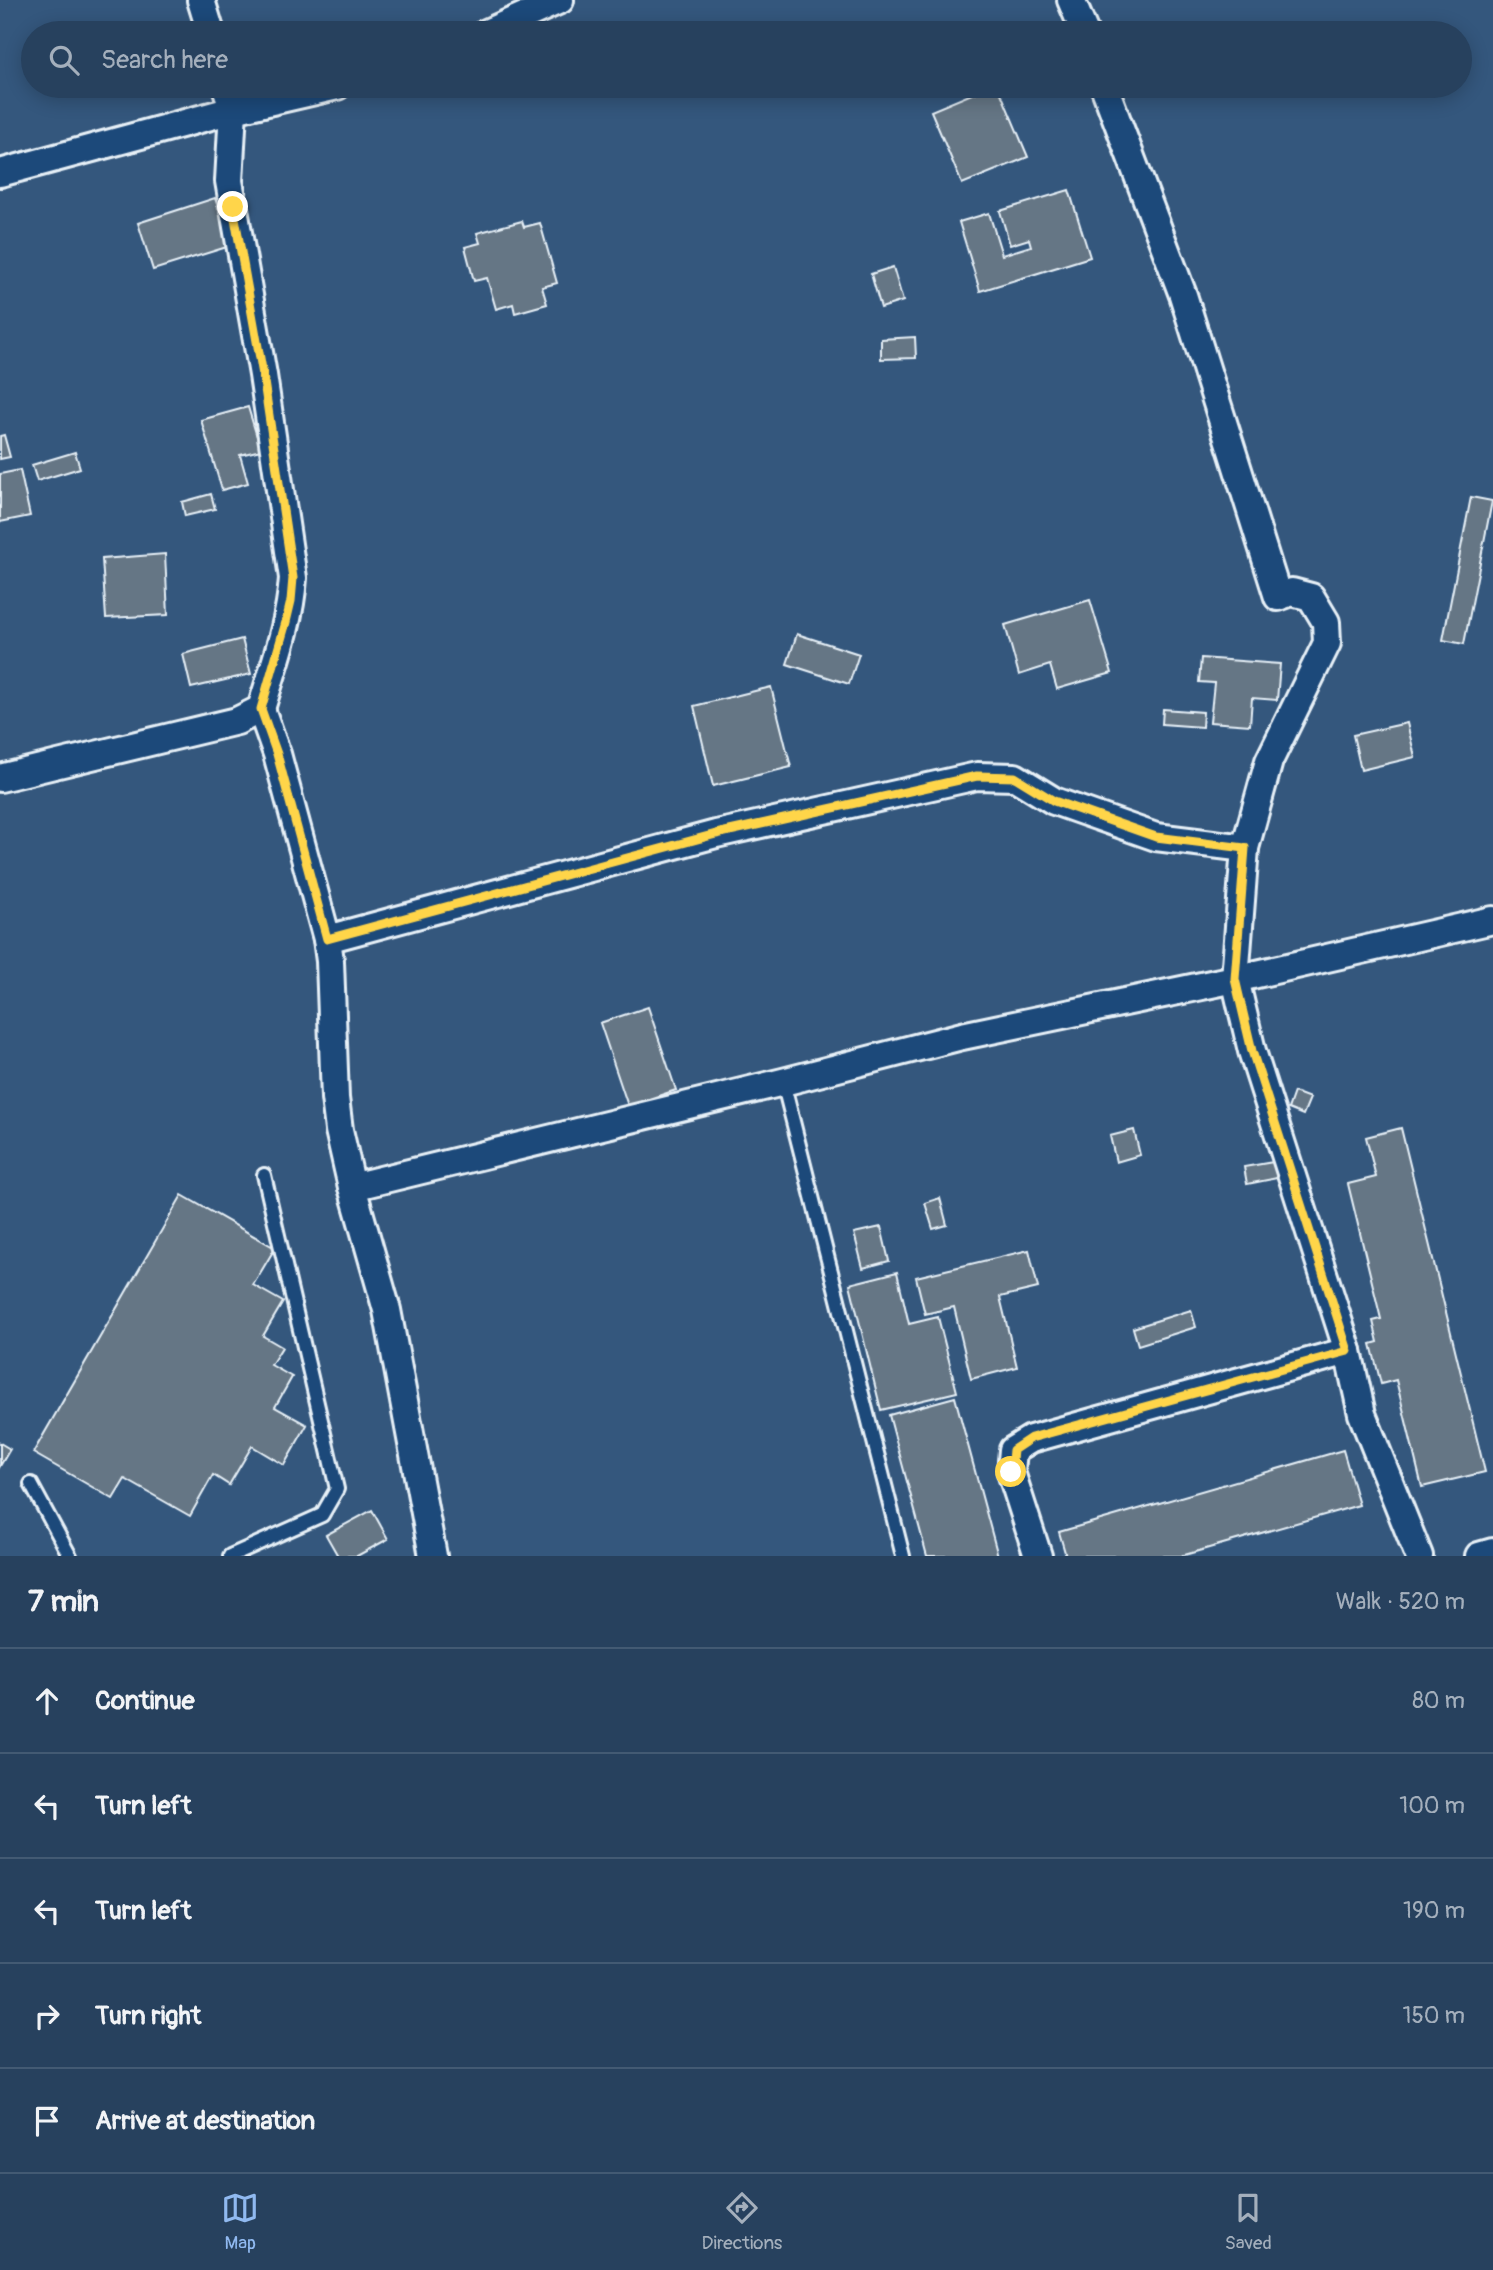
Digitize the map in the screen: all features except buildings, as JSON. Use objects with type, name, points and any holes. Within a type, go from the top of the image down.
[{"type":"street","points":[[201,0],[207,21]]},
{"type":"street","points":[[513,21],[559,0]]},
{"type":"street","points":[[1081,2],[1083,21]]},
{"type":"street","points":[[0,173],[229,98],[229,181],[263,375],[293,578],[289,612],[261,709],[277,754],[327,939],[339,1130],[352,1187],[387,1310],[433,1556]]},
{"type":"street","points":[[1109,98],[1183,295],[1278,597],[1292,592],[1311,597],[1326,622],[1328,643],[1269,761],[1245,848],[1235,979],[1252,1051],[1348,1351],[1362,1414],[1419,1556]]},
{"type":"street","points":[[0,778],[237,721],[261,709]]},
{"type":"street","points":[[327,939],[716,834],[977,776],[1015,777],[1054,801],[1156,837],[1245,848]]},
{"type":"street","points":[[352,1187],[962,1036],[1235,979],[1493,920]]},
{"type":"street","points":[[1038,1556],[1011,1472],[1013,1450],[1031,1438],[1348,1351]]},
{"type":"street","points":[[1479,1556],[1493,1552]]},
{"type":"lane","points":[[783,1082],[903,1556]]},
{"type":"lane","points":[[230,1556],[322,1515],[337,1489],[264,1175]]},
{"type":"lane","points":[[31,1484],[70,1556]]},
{"type":"route","points":[[233,207],[263,375],[293,578],[286,622],[261,709],[277,754],[327,939],[716,834],[977,776],[1015,777],[1054,801],[1156,837],[1245,848],[1235,979],[1252,1051],[1348,1351],[1031,1438],[1013,1450],[1011,1472]]}]
